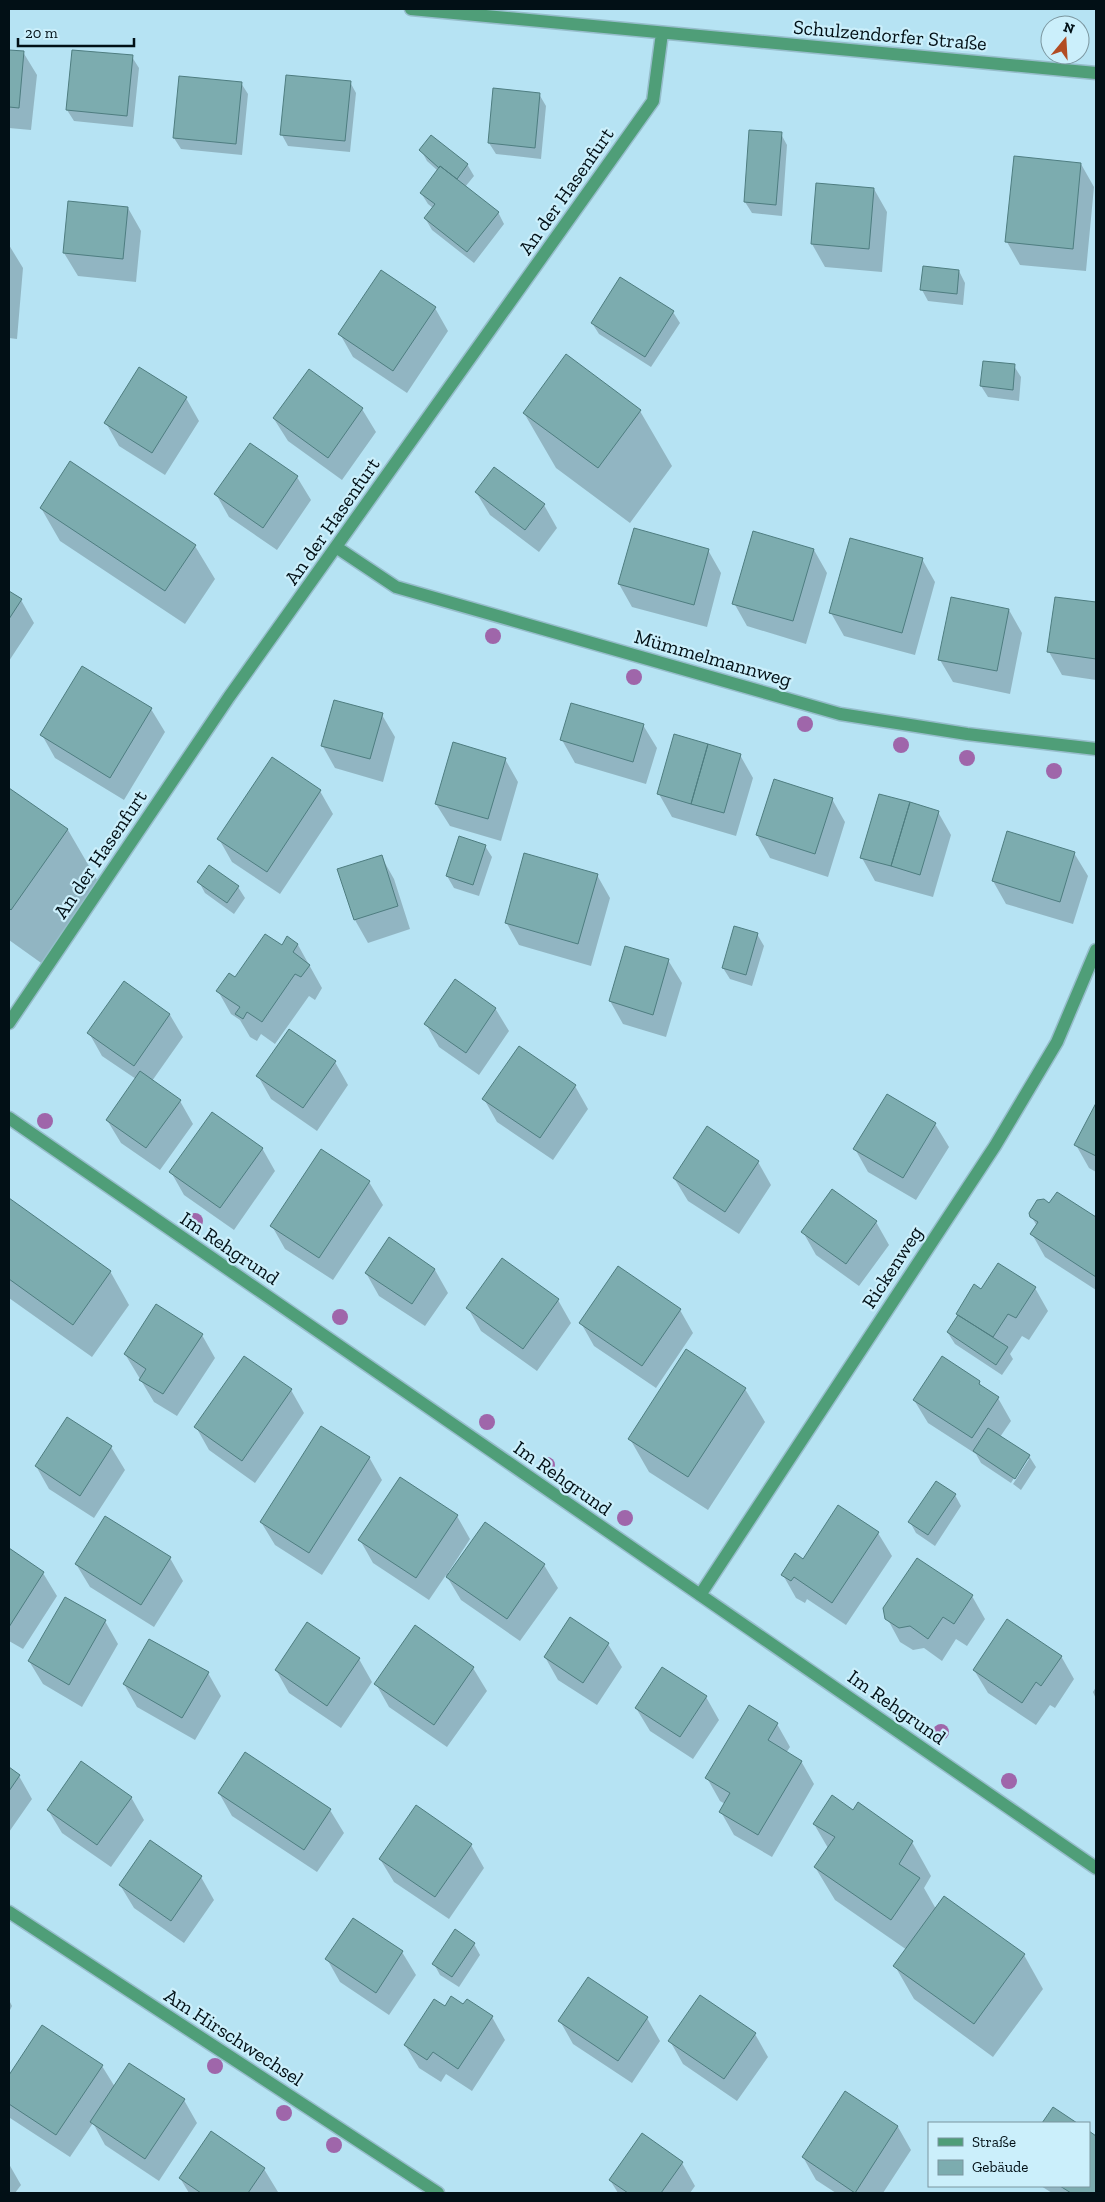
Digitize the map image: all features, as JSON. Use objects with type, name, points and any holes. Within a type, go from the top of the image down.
[{"type":"street","name":"Schulzendorfer Straße","points":[[411,9],[1096,73]]},
{"type":"street","name":"An der Hasenfurt","points":[[9,1023],[229,697],[653,101],[662,33]]},
{"type":"street","name":"Mümmelmannweg","points":[[336,547],[396,587],[840,714],[967,734],[1096,749]]},
{"type":"street","name":"Rickenweg","points":[[700,1595],[995,1146],[1057,1042],[1096,950]]},
{"type":"street","name":"Im Rehgrund","points":[[9,1118],[1096,1868]]},
{"type":"street","name":"Am Hirschwechsel","points":[[9,1912],[438,2193]]},
{"type":"building","points":[[9,50],[24,51],[19,108],[9,107]]},
{"type":"building","points":[[72,50],[133,55],[127,116],[66,110]]},
{"type":"building","points":[[286,75],[351,81],[345,141],[280,135]]},
{"type":"building","points":[[179,76],[242,82],[236,144],[173,138]]},
{"type":"building","points":[[493,88],[540,93],[535,148],[488,143]]},
{"type":"building","points":[[749,130],[782,132],[776,205],[744,202]]},
{"type":"building","points":[[431,135],[468,164],[457,179],[440,166],[439,168],[419,150]]},
{"type":"building","points":[[1014,156],[1081,163],[1073,249],[1005,242]]},
{"type":"building","points":[[440,166],[499,212],[467,252],[424,218],[435,204],[420,193]]},
{"type":"building","points":[[816,183],[874,188],[869,249],[811,244]]},
{"type":"building","points":[[68,201],[128,207],[123,259],[63,253]]},
{"type":"building","points":[[923,266],[959,270],[957,294],[920,290]]},
{"type":"building","points":[[381,270],[436,307],[393,371],[338,334]]},
{"type":"building","points":[[620,277],[674,311],[645,357],[591,323]]},
{"type":"building","points":[[566,354],[641,410],[598,468],[523,413]]},
{"type":"building","points":[[983,361],[1015,364],[1013,390],[980,386]]},
{"type":"building","points":[[139,367],[187,397],[152,453],[104,423]]},
{"type":"building","points":[[309,369],[363,408],[328,458],[273,418]]},
{"type":"building","points":[[250,443],[298,476],[263,528],[214,494]]},
{"type":"building","points":[[70,461],[196,545],[165,591],[40,508]]},
{"type":"building","points":[[494,467],[545,504],[525,530],[475,492]]},
{"type":"building","points":[[634,528],[709,549],[694,605],[618,584]]},
{"type":"building","points":[[753,531],[814,549],[793,621],[732,604]]},
{"type":"building","points":[[850,538],[923,558],[902,633],[829,613]]},
{"type":"building","points":[[9,591],[22,599],[9,619]]},
{"type":"building","points":[[951,597],[1009,609],[997,671],[938,660]]},
{"type":"building","points":[[1055,597],[1096,602],[1096,659],[1047,652]]},
{"type":"building","points":[[82,666],[152,708],[110,778],[40,735]]},
{"type":"building","points":[[334,700],[383,713],[370,759],[321,746]]},
{"type":"building","points":[[571,703],[644,724],[633,762],[560,740]]},
{"type":"building","points":[[674,734],[708,744],[691,804],[657,794]]},
{"type":"building","points":[[453,742],[506,758],[488,819],[435,804]]},
{"type":"building","points":[[708,744],[741,754],[724,813],[691,804]]},
{"type":"building","points":[[272,757],[321,790],[267,872],[217,839]]},
{"type":"building","points":[[774,779],[833,798],[815,854],[756,835]]},
{"type":"building","points":[[9,788],[68,829],[11,910],[9,908]]},
{"type":"building","points":[[879,794],[910,802],[891,866],[860,858]]},
{"type":"building","points":[[910,802],[939,811],[920,875],[891,866]]},
{"type":"building","points":[[1007,831],[1075,852],[1060,902],[992,881]]},
{"type":"building","points":[[459,836],[486,845],[473,885],[446,876]]},
{"type":"building","points":[[524,853],[598,874],[578,944],[505,923]]},
{"type":"building","points":[[382,855],[398,906],[354,920],[337,869]]},
{"type":"building","points":[[209,865],[239,886],[227,903],[197,882]]},
{"type":"building","points":[[734,926],[758,933],[746,975],[722,968]]},
{"type":"building","points":[[265,934],[282,945],[287,936],[298,944],[293,952],[310,965],[301,977],[295,974],[262,1022],[247,1012],[243,1019],[235,1014],[240,1007],[216,991],[229,973],[235,977]]},
{"type":"building","points":[[625,946],[669,959],[653,1015],[609,1001]]},
{"type":"building","points":[[455,979],[496,1008],[466,1053],[424,1024]]},
{"type":"building","points":[[124,981],[170,1014],[134,1066],[87,1033]]},
{"type":"building","points":[[289,1029],[336,1061],[303,1108],[256,1076]]},
{"type":"building","points":[[519,1046],[576,1085],[540,1138],[482,1099]]},
{"type":"building","points":[[140,1071],[181,1100],[146,1148],[106,1120]]},
{"type":"building","points":[[887,1094],[936,1123],[903,1178],[853,1149]]},
{"type":"building","points":[[1096,1103],[1096,1156],[1074,1145]]},
{"type":"building","points":[[212,1112],[263,1148],[220,1208],[169,1172]]},
{"type":"building","points":[[707,1126],[759,1161],[725,1212],[673,1178]]},
{"type":"building","points":[[321,1149],[370,1181],[319,1258],[270,1226]]},
{"type":"building","points":[[832,1189],[877,1221],[846,1264],[801,1232]]},
{"type":"building","points":[[1057,1192],[1096,1217],[1096,1277],[1030,1234],[1038,1222],[1030,1217],[1029,1213],[1037,1200],[1044,1199],[1049,1203]]},
{"type":"building","points":[[9,1198],[111,1271],[73,1325],[9,1279]]},
{"type":"building","points":[[389,1237],[435,1269],[412,1304],[365,1273]]},
{"type":"building","points":[[502,1258],[559,1299],[523,1349],[466,1308]]},
{"type":"building","points":[[998,1263],[1036,1287],[1016,1318],[1008,1314],[993,1337],[956,1314],[974,1284],[981,1289]]},
{"type":"building","points":[[618,1266],[681,1309],[642,1366],[579,1323]]},
{"type":"building","points":[[156,1304],[203,1334],[163,1394],[139,1380],[146,1369],[124,1354]]},
{"type":"building","points":[[958,1315],[1008,1347],[996,1365],[947,1332]]},
{"type":"building","points":[[686,1349],[746,1388],[688,1477],[628,1439]]},
{"type":"building","points":[[244,1356],[292,1389],[242,1461],[194,1427]]},
{"type":"building","points":[[942,1356],[980,1381],[979,1384],[999,1397],[972,1438],[913,1400]]},
{"type":"building","points":[[67,1417],[112,1446],[80,1496],[35,1466]]},
{"type":"building","points":[[321,1426],[370,1457],[309,1553],[260,1522]]},
{"type":"building","points":[[988,1428],[1030,1455],[1015,1479],[973,1451]]},
{"type":"building","points":[[400,1477],[458,1515],[416,1578],[358,1540]]},
{"type":"building","points":[[936,1481],[956,1494],[928,1535],[908,1522]]},
{"type":"building","points":[[838,1505],[879,1532],[832,1603],[794,1577],[791,1581],[781,1575],[795,1553],[803,1559]]},
{"type":"building","points":[[105,1516],[171,1557],[141,1605],[75,1564]]},
{"type":"building","points":[[485,1522],[545,1564],[507,1619],[446,1577]]},
{"type":"building","points":[[9,1548],[44,1572],[9,1627]]},
{"type":"building","points":[[917,1558],[973,1595],[954,1624],[943,1617],[928,1639],[910,1626],[899,1628],[885,1619],[883,1608]]},
{"type":"building","points":[[65,1597],[106,1620],[69,1685],[28,1661]]},
{"type":"building","points":[[570,1617],[609,1643],[583,1683],[544,1657]]},
{"type":"building","points":[[1007,1619],[1062,1656],[1041,1686],[1036,1682],[1022,1703],[973,1670]]},
{"type":"building","points":[[307,1622],[360,1658],[327,1706],[275,1670]]},
{"type":"building","points":[[415,1625],[474,1667],[434,1725],[374,1684]]},
{"type":"building","points":[[149,1639],[209,1672],[182,1718],[123,1684]]},
{"type":"building","points":[[662,1667],[707,1696],[680,1737],[635,1708]]},
{"type":"building","points":[[749,1705],[778,1723],[768,1740],[802,1761],[758,1835],[719,1812],[730,1793],[705,1778]]},
{"type":"building","points":[[245,1752],[331,1809],[304,1850],[218,1793]]},
{"type":"building","points":[[81,1761],[132,1797],[97,1845],[47,1810]]},
{"type":"building","points":[[9,1767],[20,1775],[9,1791]]},
{"type":"building","points":[[832,1795],[853,1810],[858,1802],[913,1841],[899,1864],[920,1878],[891,1920],[814,1867],[835,1837],[813,1824]]},
{"type":"building","points":[[416,1805],[472,1844],[435,1897],[379,1859]]},
{"type":"building","points":[[150,1840],[202,1876],[171,1921],[119,1885]]},
{"type":"building","points":[[944,1896],[1025,1954],[974,2024],[893,1966]]},
{"type":"building","points":[[353,1918],[403,1951],[376,1993],[325,1959]]},
{"type":"building","points":[[455,1929],[475,1943],[452,1977],[432,1964]]},
{"type":"building","points":[[588,1977],[648,2017],[618,2061],[558,2021]]},
{"type":"building","points":[[700,1995],[756,2033],[724,2079],[668,2041]]},
{"type":"building","points":[[451,1996],[463,2004],[467,1999],[493,2016],[458,2069],[433,2052],[427,2060],[404,2045],[434,1999],[445,2006]]},
{"type":"building","points":[[42,2025],[103,2065],[56,2135],[9,2104],[9,2075]]},
{"type":"building","points":[[129,2063],[185,2099],[145,2159],[90,2122]]},
{"type":"building","points":[[845,2091],[898,2126],[855,2193],[802,2157]]},
{"type":"building","points":[[1053,2107],[1076,2122],[1043,2122]]},
{"type":"building","points":[[211,2131],[265,2168],[248,2193],[201,2193],[179,2178]]},
{"type":"building","points":[[1090,2132],[1096,2136],[1096,2193],[1071,2193],[1062,2187],[1090,2187]]},
{"type":"building","points":[[642,2133],[683,2162],[661,2193],[628,2193],[609,2180]]}]
